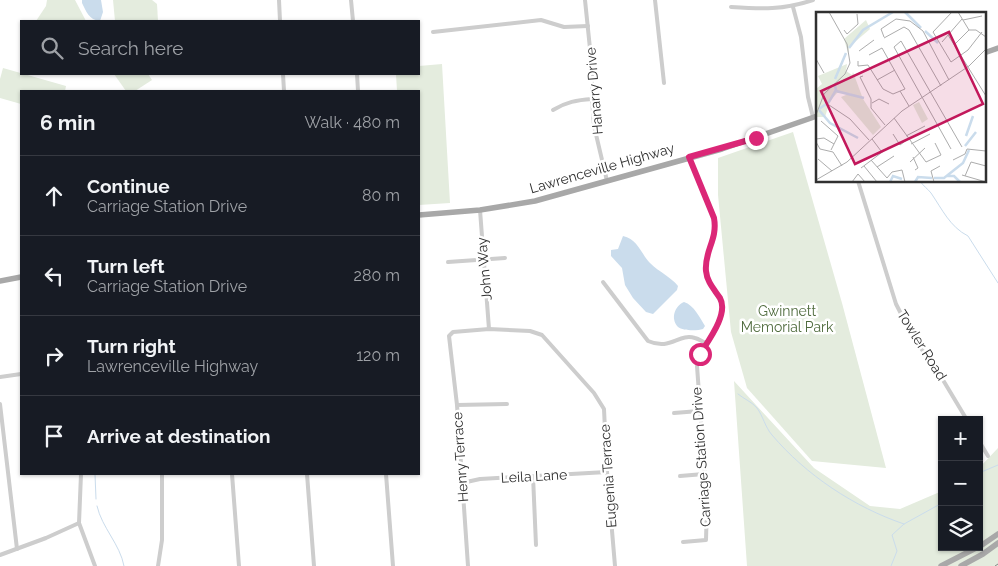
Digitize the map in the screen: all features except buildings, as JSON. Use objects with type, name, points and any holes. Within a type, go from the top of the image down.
[{"type":"main road","points":[[986,52],[998,48]]},
{"type":"main road","name":"Lawrenceville Highway","points":[[420,215],[480,210],[535,201],[744,142],[815,117]]},
{"type":"main road","points":[[0,281],[20,278]]},
{"type":"main road","points":[[983,544],[998,534]]},
{"type":"main road","points":[[960,566],[983,554],[998,543]]},
{"type":"main road","points":[[941,566],[971,551]]},
{"type":"street","points":[[279,0],[280,20]]},
{"type":"street","points":[[351,0],[353,20]]},
{"type":"street","name":"Hanarry Drive","points":[[585,0],[592,68],[594,126],[607,180]]},
{"type":"street","points":[[655,0],[664,83]]},
{"type":"street","points":[[731,7],[766,9],[793,7],[813,0]]},
{"type":"street","points":[[793,7],[800,37],[808,97],[815,117]]},
{"type":"street","points":[[433,32],[541,20],[564,27],[588,26]]},
{"type":"street","points":[[283,75],[284,90]]},
{"type":"street","points":[[357,75],[358,90]]},
{"type":"street","points":[[552,110],[573,101],[592,99]]},
{"type":"street","name":"Carriage Station Drive","points":[[683,542],[706,540],[707,504],[697,366],[700,354],[721,318],[722,311],[721,301],[710,284],[706,272],[707,256],[716,229],[714,218],[689,157]]},
{"type":"street","name":"Towler Road","points":[[858,182],[896,304],[912,335],[965,416]]},
{"type":"street","name":"John Way","points":[[480,210],[489,329]]},
{"type":"street","points":[[448,262],[505,258]]},
{"type":"street","points":[[602,282],[648,341],[664,345],[685,337],[694,337],[706,344]]},
{"type":"street","name":"Eugenia Terrace","points":[[451,347],[449,336],[453,332],[489,329],[530,331],[542,335],[594,393],[604,409],[615,566]]},
{"type":"street","name":"Henry Terrace","points":[[451,347],[468,566]]},
{"type":"street","points":[[0,377],[20,374]]},
{"type":"street","points":[[0,404],[17,549]]},
{"type":"street","points":[[457,405],[507,404]]},
{"type":"street","points":[[674,413],[699,411]]},
{"type":"street","points":[[983,448],[988,456]]},
{"type":"street","points":[[0,464],[6,462]]},
{"type":"street","name":"Leila Lane","points":[[462,483],[480,479],[607,472]]},
{"type":"street","points":[[680,476],[704,474]]},
{"type":"street","points":[[81,475],[79,523],[95,566]]},
{"type":"street","points":[[158,566],[162,540],[162,475]]},
{"type":"street","points":[[232,475],[239,566]]},
{"type":"street","points":[[307,475],[314,566]]},
{"type":"street","points":[[386,475],[393,566]]},
{"type":"street","points":[[533,476],[536,545]]},
{"type":"street","points":[[0,555],[79,523]]},
{"type":"green space","points":[[47,0],[75,0],[85,20],[37,20],[46,6]]},
{"type":"green space","points":[[113,0],[152,0],[157,4],[158,20],[115,20]]},
{"type":"green space","points":[[442,64],[450,203],[420,205],[420,90],[397,90],[396,75],[420,75],[420,66]]},
{"type":"green space","points":[[3,68],[20,73],[20,75],[28,75],[66,86],[65,90],[20,90],[20,104],[0,98],[0,79]]},
{"type":"green space","points":[[115,75],[149,75],[152,80],[137,90],[125,90]]},
{"type":"green space","name":"Gwinnett Memorial Park","points":[[793,132],[842,303],[886,468],[812,461],[747,388],[731,332],[718,195],[718,158]]},
{"type":"green space","points":[[734,381],[814,468],[870,506],[900,509],[938,493],[938,551],[983,551],[983,464],[998,448],[998,566],[747,566]]},
{"type":"water","points":[[82,0],[101,0],[103,12],[100,20],[93,19],[88,15]]},
{"type":"water","points":[[623,236],[632,240],[650,263],[678,286],[677,290],[653,314],[646,312],[633,298],[625,285],[622,268],[611,256],[611,250],[618,249]]},
{"type":"water","points":[[684,302],[696,312],[705,326],[703,329],[690,330],[678,327],[674,316],[678,306]]},
{"type":"waterway","points":[[921,182],[931,193],[951,223],[968,236],[998,283]]},
{"type":"waterway","points":[[738,394],[757,408],[768,429],[785,450],[816,476],[867,509],[904,524]]},
{"type":"waterway","points":[[983,471],[998,465]]},
{"type":"waterway","points":[[95,475],[96,499]]},
{"type":"waterway","points":[[891,566],[897,551],[892,535],[904,524],[938,505]]},
{"type":"waterway","points":[[97,506],[99,514],[119,550],[124,566]]},
{"type":"route","points":[[700,354],[721,318],[722,311],[721,301],[710,284],[706,272],[707,256],[716,229],[714,218],[689,157],[756,138]]}]
